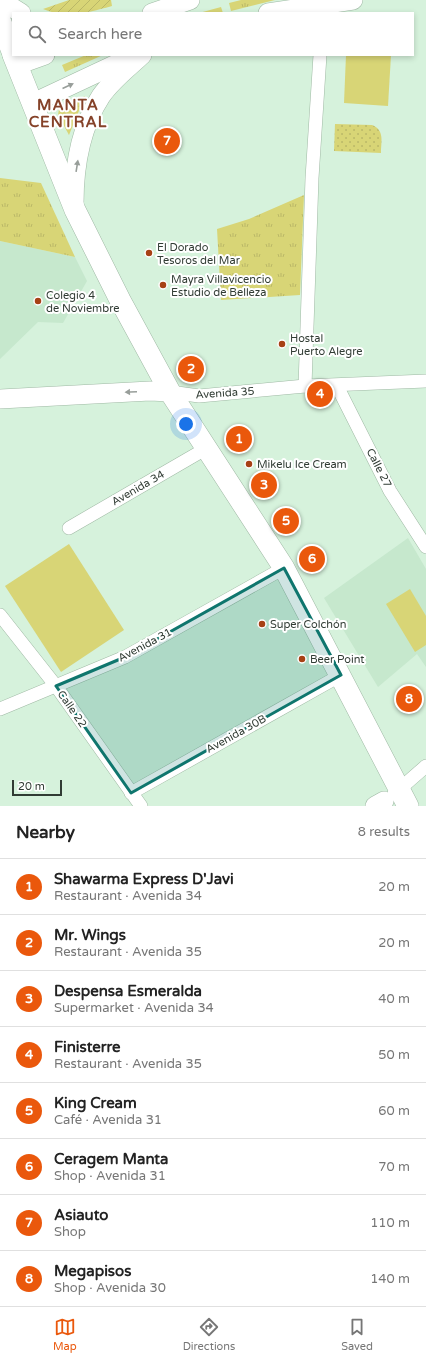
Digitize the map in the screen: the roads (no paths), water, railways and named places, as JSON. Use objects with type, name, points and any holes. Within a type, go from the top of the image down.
[{"type":"main road","points":[[0,0],[19,12]]},
{"type":"main road","points":[[155,12],[190,0]]},
{"type":"main road","points":[[279,12],[322,8],[353,0]]},
{"type":"main road","points":[[0,20],[12,50]]},
{"type":"main road","points":[[35,56],[15,58],[74,204]]},
{"type":"main road","points":[[33,103],[135,56]]},
{"type":"main road","points":[[141,56],[117,78],[102,96],[90,117],[82,137],[74,181],[75,210],[120,300],[170,392],[284,568],[341,675],[392,801]]},
{"type":"main road","name":"Avenida 35","points":[[0,399],[150,391],[170,392]]},
{"type":"street","points":[[305,386],[312,178],[320,56]]},
{"type":"street","name":"Avenida 35","points":[[170,392],[199,396],[305,386],[337,386],[426,381]]},
{"type":"street","name":"Calle 27","points":[[337,386],[390,491],[426,547]]},
{"type":"street","name":"Avenida 34","points":[[69,528],[207,448]]},
{"type":"street","name":"Avenida 31","points":[[0,709],[125,657],[284,568]]},
{"type":"street","name":"Calle 22","points":[[0,615],[56,686],[141,806]]},
{"type":"street","name":"Avenida 30B","points":[[131,793],[341,675]]},
{"type":"street","points":[[392,801],[426,767]]},
{"type":"place","name":"Asiauto","points":[[167,141]]},
{"type":"place","name":"El Dorado Tesoros del Mar","points":[[149,253]]},
{"type":"place","name":"Mayra Villavicencio Estudio de Belleza","points":[[163,285]]},
{"type":"place","name":"Colegio 4 de Noviembre","points":[[38,301]]},
{"type":"place","name":"Hostal Puerto Alegre","points":[[282,344]]},
{"type":"place","name":"Mr. Wings","points":[[191,369]]},
{"type":"place","name":"Finisterre","points":[[320,394]]},
{"type":"place","name":"Shawarma Express D'Javi","points":[[239,439]]},
{"type":"place","name":"Mikelu Ice Cream","points":[[249,464]]},
{"type":"place","name":"Despensa Esmeralda","points":[[264,485]]},
{"type":"place","name":"King Cream","points":[[286,521]]},
{"type":"place","name":"Ceragem Manta","points":[[312,559]]},
{"type":"place","name":"Super Colchón","points":[[262,624]]},
{"type":"place","name":"Beer Point","points":[[302,659]]},
{"type":"place","name":"Megapisos","points":[[409,699]]},
{"type":"district","name":"MANTA CENTRAL","points":[[68,114]]}]
